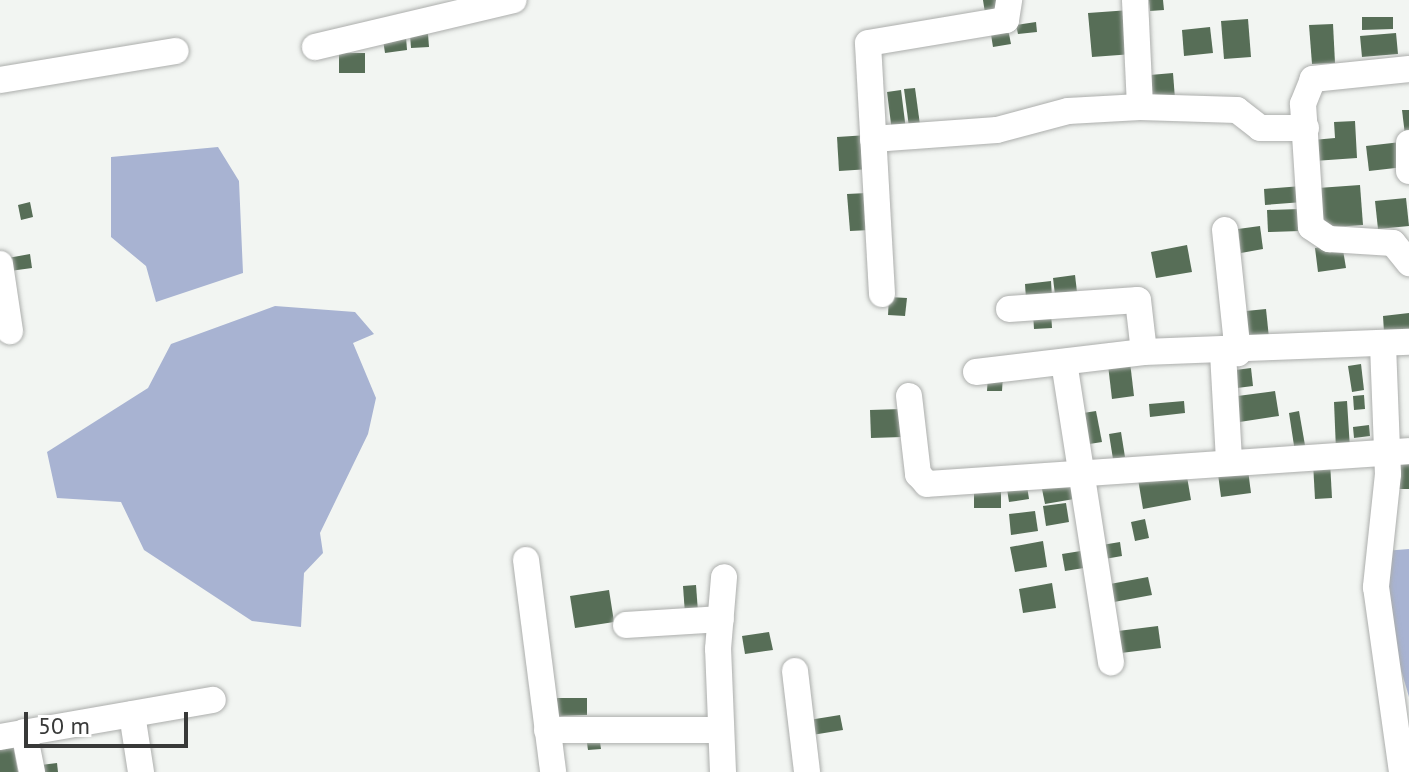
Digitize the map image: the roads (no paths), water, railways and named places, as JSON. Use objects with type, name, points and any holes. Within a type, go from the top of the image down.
[{"type":"street","points":[[315,47],[514,0]]},
{"type":"street","points":[[882,294],[866,51],[874,37],[1006,20],[1009,0]]},
{"type":"street","points":[[1135,0],[1140,107]]},
{"type":"street","points":[[0,80],[176,51]]},
{"type":"street","points":[[1404,247],[1329,239],[1311,227],[1305,90],[1313,79],[1409,69]]},
{"type":"street","points":[[873,139],[1140,107],[1237,110],[1260,128],[1306,128]]},
{"type":"street","points":[[1409,143],[1409,171]]},
{"type":"street","points":[[1225,230],[1231,353],[1229,460]]},
{"type":"street","points":[[0,264],[10,331]]},
{"type":"street","points":[[1009,309],[1138,300],[1144,352]]},
{"type":"street","points":[[976,372],[1144,352],[1231,353],[1396,343],[1399,453],[1377,610],[1405,759]]},
{"type":"street","points":[[1064,362],[1084,474],[1111,662]]},
{"type":"street","points":[[909,396],[921,482],[1084,474],[1229,460],[1399,453]]},
{"type":"street","points":[[526,560],[553,772]]},
{"type":"street","points":[[723,772],[721,619],[724,577]]},
{"type":"street","points":[[626,625],[721,619]]},
{"type":"street","points":[[795,671],[807,772]]},
{"type":"street","points":[[32,772],[12,735],[213,700]]},
{"type":"street","points":[[132,714],[141,772]]},
{"type":"street","points":[[547,730],[721,730]]},
{"type":"water","points":[[218,147],[239,181],[243,273],[156,302],[146,266],[111,237],[111,157]]},
{"type":"water","points":[[275,306],[355,312],[374,334],[353,343],[376,398],[368,434],[320,533],[323,553],[304,573],[301,627],[252,621],[144,550],[121,502],[57,498],[47,452],[148,388],[171,344]]},
{"type":"water","points":[[1409,549],[1409,697],[1391,636],[1384,551]]}]
